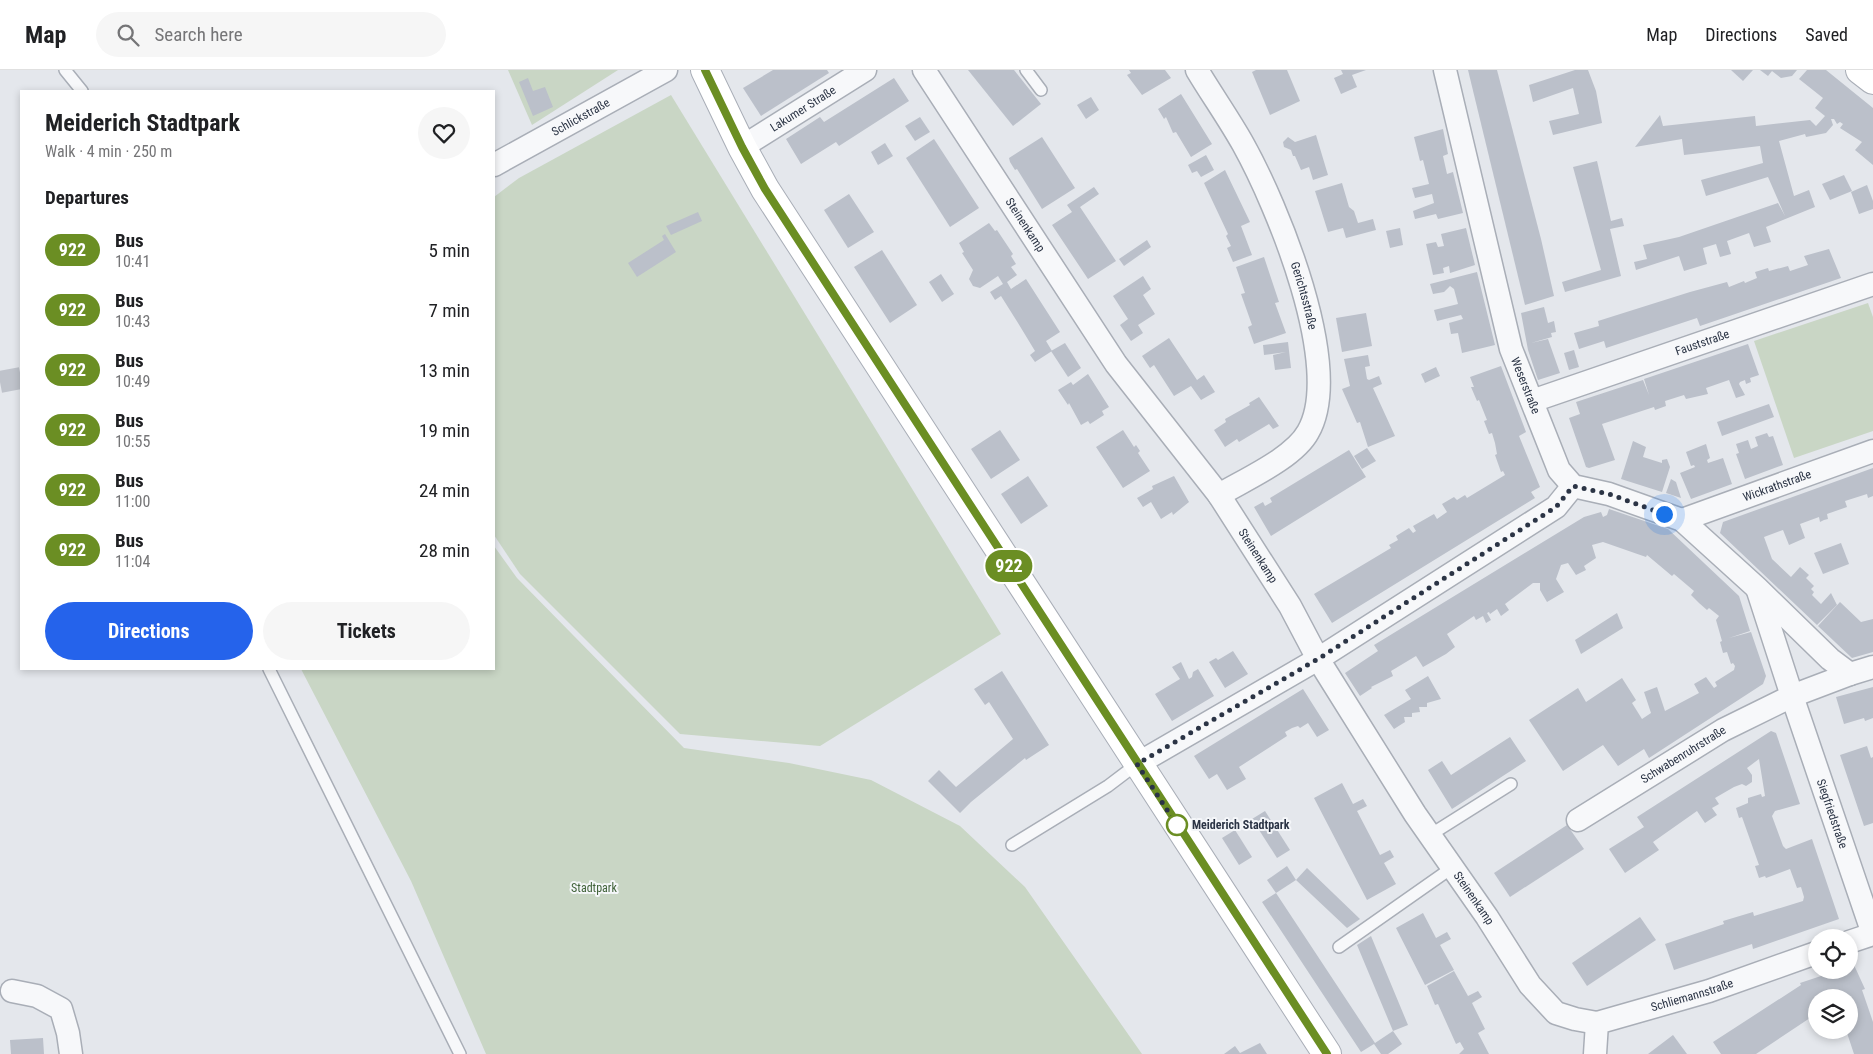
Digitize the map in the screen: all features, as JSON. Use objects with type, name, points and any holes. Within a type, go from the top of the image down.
[{"type":"main road","points":[[706,70],[742,147],[765,189],[1327,1054]]},
{"type":"main road","points":[[1860,70],[1873,80]]},
{"type":"street","name":"Schlickstraße","points":[[495,165],[666,70]]},
{"type":"street","name":"Lakumer Straße","points":[[742,147],[864,70]]},
{"type":"street","name":"Steinenkamp","points":[[924,70],[1116,364],[1219,495],[1290,606],[1318,659],[1430,835],[1530,985],[1556,1013],[1574,1019],[1597,1023]]},
{"type":"street","name":"Gerichtsstraße","points":[[1197,70],[1243,145],[1291,251],[1314,338],[1319,374],[1320,398],[1316,416],[1307,434],[1294,448],[1219,495]]},
{"type":"street","name":"Weserstraße","points":[[1445,70],[1511,350],[1559,470],[1573,486]]},
{"type":"street","name":"Fauststraße","points":[[1532,402],[1873,284]]},
{"type":"street","name":"Wickrathstraße","points":[[1682,520],[1873,451]]},
{"type":"street","points":[[1137,764],[1318,659],[1556,507],[1573,486],[1609,494],[1682,520],[1757,588],[1830,659],[1850,674]]},
{"type":"street","points":[[1757,588],[1792,696],[1850,674],[1873,668]]},
{"type":"street","name":"Schwabenruhrstraße","points":[[1578,820],[1722,730],[1792,696]]},
{"type":"street","name":"Siegfriedstraße","points":[[1792,696],[1873,934]]},
{"type":"street","points":[[1858,939],[1873,934]]},
{"type":"street","name":"Schliemannstraße","points":[[1597,1023],[1709,991],[1808,956]]},
{"type":"street","points":[[6,993],[37,996],[60,1010],[68,1033],[71,1054]]},
{"type":"street","points":[[1594,1054],[1597,1023]]},
{"type":"lane","points":[[65,70],[81,90]]},
{"type":"lane","points":[[1026,70],[1041,90]]},
{"type":"lane","points":[[269,670],[460,1054]]},
{"type":"lane","points":[[1012,844],[1108,786],[1137,764]]},
{"type":"lane","points":[[1430,835],[1511,784]]},
{"type":"lane","points":[[1339,947],[1453,868]]},
{"type":"green space","points":[[508,70],[618,70],[532,125]]},
{"type":"green space","points":[[671,95],[1001,634],[820,746],[680,734],[520,574],[495,536],[495,196],[519,178]]},
{"type":"green space","points":[[1868,303],[1873,317],[1873,431],[1794,458],[1754,341]]},
{"type":"green space","name":"Stadtpark","points":[[495,547],[517,578],[684,748],[789,763],[871,780],[960,826],[1025,887],[1142,1054],[486,1054],[411,881],[302,670],[495,670]]},
{"type":"building","points":[[773,70],[827,70],[829,73],[761,116],[743,88]]},
{"type":"building","points":[[968,70],[1014,70],[1041,104],[1013,126]]},
{"type":"building","points":[[1129,70],[1165,70],[1171,78],[1142,95],[1127,75],[1131,73]]},
{"type":"building","points":[[1256,70],[1287,70],[1300,101],[1270,115],[1252,72]]},
{"type":"building","points":[[1341,70],[1366,70],[1352,75],[1357,87],[1341,94],[1334,78],[1343,74]]},
{"type":"building","points":[[1468,70],[1497,70],[1541,239],[1554,296],[1525,305]]},
{"type":"building","points":[[1575,70],[1588,70],[1596,91],[1602,123],[1553,135],[1549,121],[1579,114],[1573,88],[1533,102],[1529,85]]},
{"type":"building","points":[[1731,70],[1753,70],[1743,81]]},
{"type":"building","points":[[1760,70],[1797,70],[1792,76],[1781,78],[1772,71],[1768,76]]},
{"type":"building","points":[[1807,70],[1826,70],[1873,108],[1873,165],[1855,150],[1862,142],[1840,128],[1843,124],[1840,122],[1837,124],[1834,119],[1831,119],[1833,125],[1826,133],[1806,137],[1805,134],[1779,141],[1794,196],[1809,190],[1815,207],[1766,227],[1771,242],[1754,247],[1749,233],[1727,241],[1731,254],[1720,257],[1716,244],[1703,248],[1707,264],[1684,271],[1679,256],[1636,270],[1634,262],[1647,259],[1643,245],[1679,237],[1778,203],[1785,216],[1768,177],[1706,196],[1701,180],[1763,163],[1760,146],[1684,155],[1682,139],[1635,147],[1660,115],[1663,126],[1755,116],[1756,126],[1810,120],[1816,126],[1825,116],[1815,108],[1823,98],[1799,79]]},
{"type":"building","points":[[528,78],[533,91],[545,87],[553,107],[533,116],[519,82]]},
{"type":"building","points":[[894,78],[909,101],[839,146],[836,142],[801,164],[786,139],[820,117],[824,122]]},
{"type":"building","points":[[1181,94],[1212,144],[1191,157],[1176,132],[1173,133],[1166,117],[1164,119],[1158,109]]},
{"type":"building","points":[[1091,97],[1099,110],[1086,119],[1077,105]]},
{"type":"building","points":[[920,117],[930,132],[915,141],[905,126]]},
{"type":"building","points":[[1443,129],[1448,154],[1443,156],[1447,174],[1453,172],[1463,213],[1438,219],[1436,214],[1415,219],[1413,211],[1434,203],[1432,194],[1415,198],[1412,188],[1429,184],[1423,160],[1420,161],[1414,137]]},
{"type":"building","points":[[1316,135],[1328,175],[1313,180],[1309,167],[1301,170],[1295,156],[1293,156],[1291,150],[1284,147],[1283,142],[1288,137],[1295,142]]},
{"type":"building","points":[[1042,137],[1075,188],[1042,209],[1009,158]]},
{"type":"building","points":[[934,139],[979,208],[950,227],[906,158]]},
{"type":"building","points":[[885,143],[893,156],[878,165],[871,152]]},
{"type":"building","points":[[1206,155],[1214,170],[1201,177],[1197,171],[1192,173],[1188,165]]},
{"type":"building","points":[[1597,161],[1611,221],[1622,218],[1624,226],[1610,229],[1621,276],[1565,292],[1562,282],[1601,270],[1573,167]]},
{"type":"building","points":[[1225,170],[1250,222],[1241,226],[1252,255],[1233,262],[1227,248],[1231,246],[1226,236],[1228,234],[1204,183]]},
{"type":"building","points":[[1844,175],[1852,191],[1830,200],[1822,184]]},
{"type":"building","points":[[1342,183],[1349,207],[1354,211],[1358,223],[1373,219],[1376,230],[1346,238],[1343,228],[1328,232],[1315,191]]},
{"type":"building","points":[[1867,185],[1873,201],[1873,209],[1859,214],[1851,192]]},
{"type":"building","points":[[1094,187],[1099,194],[1080,207],[1116,261],[1088,279],[1052,225],[1072,212],[1067,205]]},
{"type":"building","points":[[849,194],[874,232],[848,248],[824,210]]},
{"type":"building","points":[[698,212],[702,221],[671,235],[666,226]]},
{"type":"building","points":[[989,223],[995,231],[997,230],[1013,254],[1011,256],[1016,264],[1011,267],[1017,275],[1007,282],[1011,289],[1026,279],[1060,332],[1046,341],[1052,351],[1035,362],[1030,355],[1035,351],[1001,296],[995,300],[990,292],[1003,284],[998,276],[980,288],[973,286],[969,279],[973,270],[962,253],[964,252],[959,243]]},
{"type":"building","points":[[1400,228],[1403,245],[1390,248],[1386,231]]},
{"type":"building","points":[[1466,228],[1475,265],[1450,273],[1449,266],[1443,268],[1444,273],[1433,275],[1426,244],[1436,242],[1438,247],[1444,246],[1441,234]]},
{"type":"building","points":[[665,234],[676,252],[637,277],[628,263],[664,240],[662,236]]},
{"type":"building","points":[[1147,240],[1151,247],[1124,266],[1119,259]]},
{"type":"building","points":[[1829,249],[1841,278],[1700,326],[1697,318],[1606,348],[1604,341],[1579,349],[1574,333],[1599,326],[1598,321],[1727,282],[1729,287],[1744,281],[1745,283],[1757,278],[1755,272],[1768,268],[1769,271],[1788,266],[1790,271],[1808,265],[1804,256]]},
{"type":"building","points":[[882,250],[917,305],[890,323],[854,267]]},
{"type":"building","points":[[1264,257],[1279,302],[1275,303],[1286,333],[1254,344],[1248,327],[1252,325],[1241,294],[1245,293],[1236,267]]},
{"type":"building","points":[[1477,272],[1495,345],[1462,353],[1458,333],[1451,334],[1449,323],[1463,319],[1461,315],[1437,321],[1434,310],[1458,304],[1454,289],[1450,286],[1444,292],[1433,294],[1430,284]]},
{"type":"building","points":[[941,274],[954,294],[942,302],[929,282]]},
{"type":"building","points":[[1143,276],[1151,289],[1143,295],[1155,314],[1138,325],[1143,333],[1131,341],[1120,325],[1128,319],[1113,296]]},
{"type":"building","points":[[1544,307],[1548,323],[1554,321],[1556,332],[1551,333],[1552,337],[1531,343],[1548,339],[1560,373],[1538,380],[1528,350],[1521,313]]},
{"type":"building","points":[[1366,313],[1372,346],[1342,352],[1336,318]]},
{"type":"building","points":[[1169,338],[1197,380],[1204,375],[1215,392],[1201,400],[1191,386],[1174,396],[1154,365],[1150,368],[1142,356]]},
{"type":"building","points":[[1288,342],[1291,368],[1275,370],[1273,355],[1286,352],[1264,355],[1263,345]]},
{"type":"building","points":[[1065,343],[1081,368],[1068,377],[1051,351]]},
{"type":"building","points":[[1748,344],[1759,375],[1750,378],[1751,382],[1746,384],[1745,380],[1740,382],[1739,384],[1745,395],[1736,398],[1729,380],[1706,388],[1708,394],[1686,399],[1684,395],[1665,401],[1666,406],[1655,410],[1654,407],[1602,424],[1615,460],[1589,468],[1586,467],[1569,418],[1580,414],[1576,402],[1643,380],[1649,395],[1644,379]]},
{"type":"building","points":[[1574,350],[1579,367],[1569,370],[1564,353]]},
{"type":"building","points":[[1368,355],[1370,366],[1365,367],[1367,379],[1379,376],[1382,384],[1373,388],[1395,436],[1368,447],[1360,422],[1357,423],[1342,389],[1350,386],[1344,359]]},
{"type":"building","points":[[1501,366],[1526,432],[1519,436],[1540,487],[1531,492],[1535,498],[1332,623],[1314,594],[1391,548],[1389,545],[1398,540],[1396,536],[1409,528],[1413,533],[1416,531],[1413,526],[1434,514],[1437,519],[1447,512],[1442,504],[1454,497],[1457,500],[1465,495],[1467,498],[1505,475],[1503,471],[1501,472],[1495,455],[1497,454],[1492,433],[1489,434],[1484,421],[1487,420],[1479,400],[1477,401],[1471,387],[1474,387],[1470,377]]},
{"type":"building","points":[[1436,367],[1440,376],[1425,383],[1421,374]]},
{"type":"building","points":[[1088,374],[1109,407],[1102,411],[1104,415],[1090,424],[1088,421],[1081,425],[1069,403],[1068,405],[1058,390],[1071,382],[1073,385]]},
{"type":"building","points":[[1259,397],[1279,426],[1273,429],[1269,424],[1239,442],[1237,439],[1225,447],[1214,430],[1226,422],[1225,419],[1250,405],[1249,403]]},
{"type":"building","points":[[1769,404],[1774,417],[1722,436],[1717,422]]},
{"type":"building","points":[[1000,430],[1020,460],[991,479],[971,449]]},
{"type":"building","points":[[1123,430],[1134,447],[1136,445],[1140,451],[1138,453],[1150,471],[1123,488],[1096,447]]},
{"type":"building","points":[[1767,433],[1769,437],[1773,436],[1783,465],[1745,479],[1736,454],[1739,453],[1736,444],[1748,440],[1751,449],[1758,446],[1755,437]]},
{"type":"building","points":[[1633,441],[1646,447],[1643,457],[1662,463],[1662,460],[1667,459],[1670,467],[1662,492],[1621,479]]},
{"type":"building","points":[[1706,444],[1710,458],[1707,460],[1708,463],[1723,458],[1732,484],[1691,499],[1680,473],[1695,467],[1694,465],[1691,466],[1686,452]]},
{"type":"building","points":[[1367,448],[1376,461],[1362,469],[1354,456]]},
{"type":"building","points":[[1349,450],[1366,477],[1271,536],[1254,507],[1263,502],[1265,506],[1272,502],[1270,498]]},
{"type":"building","points":[[1873,468],[1873,496],[1868,498],[1867,494],[1845,501],[1847,507],[1827,514],[1828,519],[1820,522],[1819,517],[1800,524],[1805,538],[1789,545],[1783,530],[1764,537],[1772,559],[1791,577],[1800,567],[1809,575],[1806,578],[1814,586],[1811,589],[1814,592],[1812,595],[1821,604],[1831,593],[1837,605],[1817,625],[1720,533],[1723,522]]},
{"type":"building","points":[[1028,476],[1048,506],[1021,524],[1001,494]]},
{"type":"building","points":[[1174,476],[1189,502],[1173,515],[1172,512],[1161,519],[1151,502],[1143,507],[1137,498],[1153,489],[1152,486]]},
{"type":"building","points":[[1671,479],[1676,482],[1681,498],[1666,493]]},
{"type":"building","points":[[1609,509],[1668,529],[1739,596],[1750,631],[1729,638],[1751,632],[1766,676],[1763,684],[1649,758],[1644,749],[1618,766],[1603,745],[1563,771],[1529,720],[1578,688],[1586,702],[1622,678],[1636,700],[1632,703],[1642,719],[1651,713],[1644,692],[1657,687],[1665,711],[1699,693],[1694,684],[1706,677],[1714,688],[1717,686],[1715,682],[1734,670],[1735,666],[1733,663],[1731,664],[1727,652],[1723,653],[1720,642],[1722,641],[1716,620],[1719,616],[1709,608],[1707,610],[1691,595],[1694,591],[1647,555],[1646,557],[1603,542],[1592,545],[1596,558],[1584,566],[1586,570],[1576,575],[1568,563],[1561,565],[1556,579],[1564,592],[1547,602],[1540,590],[1540,583],[1533,583],[1505,604],[1509,610],[1501,616],[1497,609],[1490,614],[1489,612],[1487,613],[1491,620],[1486,623],[1483,616],[1476,620],[1474,616],[1447,634],[1455,647],[1446,654],[1423,667],[1416,656],[1391,671],[1393,676],[1371,687],[1360,696],[1345,673],[1378,651],[1374,645],[1584,517],[1601,512],[1603,517],[1607,515]]},
{"type":"building","points":[[1841,543],[1849,564],[1823,574],[1814,553]]},
{"type":"building","points":[[1840,602],[1861,622],[1873,619],[1873,652],[1852,658],[1818,626]]},
{"type":"building","points":[[1617,613],[1623,628],[1581,654],[1575,640]]},
{"type":"building","points":[[1233,651],[1248,674],[1225,688],[1209,662],[1216,658],[1218,660]]},
{"type":"building","points":[[1181,662],[1189,679],[1192,677],[1193,672],[1198,669],[1214,696],[1172,721],[1155,694],[1180,679],[1172,667]]},
{"type":"building","points":[[1002,671],[1049,745],[1026,760],[1025,758],[960,813],[928,781],[939,770],[956,787],[1013,739],[989,702],[985,705],[974,689]]},
{"type":"building","points":[[1428,676],[1441,699],[1427,703],[1427,707],[1419,707],[1420,712],[1412,713],[1412,717],[1404,717],[1405,722],[1394,729],[1384,715],[1411,699],[1405,690]]},
{"type":"building","points":[[1873,687],[1873,718],[1865,721],[1864,718],[1844,724],[1836,697]]},
{"type":"building","points":[[1303,689],[1329,730],[1317,737],[1308,723],[1300,728],[1298,726],[1285,732],[1287,736],[1239,767],[1246,779],[1227,790],[1217,774],[1209,779],[1194,756]]},
{"type":"building","points":[[1771,731],[1776,733],[1800,804],[1775,811],[1772,816],[1783,846],[1786,849],[1812,839],[1839,919],[1753,949],[1752,944],[1674,970],[1665,944],[1724,924],[1723,921],[1753,912],[1754,916],[1803,901],[1804,897],[1801,887],[1797,888],[1790,869],[1766,878],[1765,876],[1759,878],[1755,866],[1759,865],[1742,817],[1739,818],[1736,808],[1748,803],[1748,798],[1761,794],[1762,797],[1765,796],[1759,759],[1747,768],[1752,775],[1752,782],[1746,786],[1742,784],[1734,787],[1715,798],[1719,804],[1712,808],[1717,815],[1705,823],[1697,811],[1653,842],[1659,850],[1625,873],[1609,849],[1644,827],[1637,817]]},
{"type":"building","points":[[1510,737],[1526,761],[1452,809],[1428,770],[1442,761],[1451,775]]},
{"type":"building","points":[[1867,746],[1871,758],[1873,757],[1873,823],[1864,826],[1840,755]]},
{"type":"building","points":[[1342,783],[1353,804],[1363,799],[1367,806],[1357,811],[1380,855],[1390,850],[1394,857],[1384,863],[1396,884],[1367,900],[1314,798]]},
{"type":"building","points":[[1265,811],[1290,850],[1277,858],[1252,819]]},
{"type":"building","points":[[1567,825],[1584,849],[1510,897],[1494,873]]},
{"type":"building","points":[[1235,830],[1252,857],[1239,865],[1222,838]]},
{"type":"building","points":[[1287,866],[1296,880],[1276,893],[1267,880]]},
{"type":"building","points":[[1307,868],[1360,919],[1347,928],[1296,880]]},
{"type":"building","points":[[1276,893],[1375,1043],[1393,1031],[1402,1044],[1388,1054],[1381,1054],[1374,1044],[1361,1052],[1262,902]]},
{"type":"building","points":[[1423,913],[1436,938],[1447,932],[1451,939],[1440,945],[1454,970],[1425,985],[1396,928]]},
{"type":"building","points":[[1640,917],[1656,940],[1587,986],[1572,963]]},
{"type":"building","points":[[1371,936],[1408,1025],[1393,1031],[1357,945]]},
{"type":"building","points":[[1454,971],[1468,996],[1478,991],[1482,997],[1472,1003],[1485,1029],[1478,1033],[1489,1054],[1459,1054],[1464,1049],[1460,1042],[1456,1044],[1438,1004],[1435,1005],[1427,986]]},
{"type":"building","points":[[1858,974],[1865,989],[1862,990],[1873,1022],[1873,1054],[1854,1054],[1849,1039],[1858,1039],[1858,989],[1808,989],[1808,1019],[1756,1054],[1721,1054],[1713,1042],[1801,985],[1800,983],[1812,979],[1858,979]]},
{"type":"building","points":[[1673,1035],[1687,1054],[1648,1054]]},
{"type":"building","points":[[43,1038],[44,1054],[11,1054],[10,1040]]},
{"type":"building","points":[[1260,1043],[1267,1054],[1224,1054],[1235,1046],[1240,1053]]},
{"type":"tunnel","points":[[0,382],[20,378]]},
{"type":"bus line","name":"922","points":[[705,70],[742,147],[765,189],[1091,694],[1327,1054]]},
{"type":"place","name":"Meiderich Stadtpark","points":[[1177,825]]},
{"type":"route","points":[[1177,825],[1137,764],[1318,659],[1556,507],[1573,486],[1609,494],[1664,514]]}]
